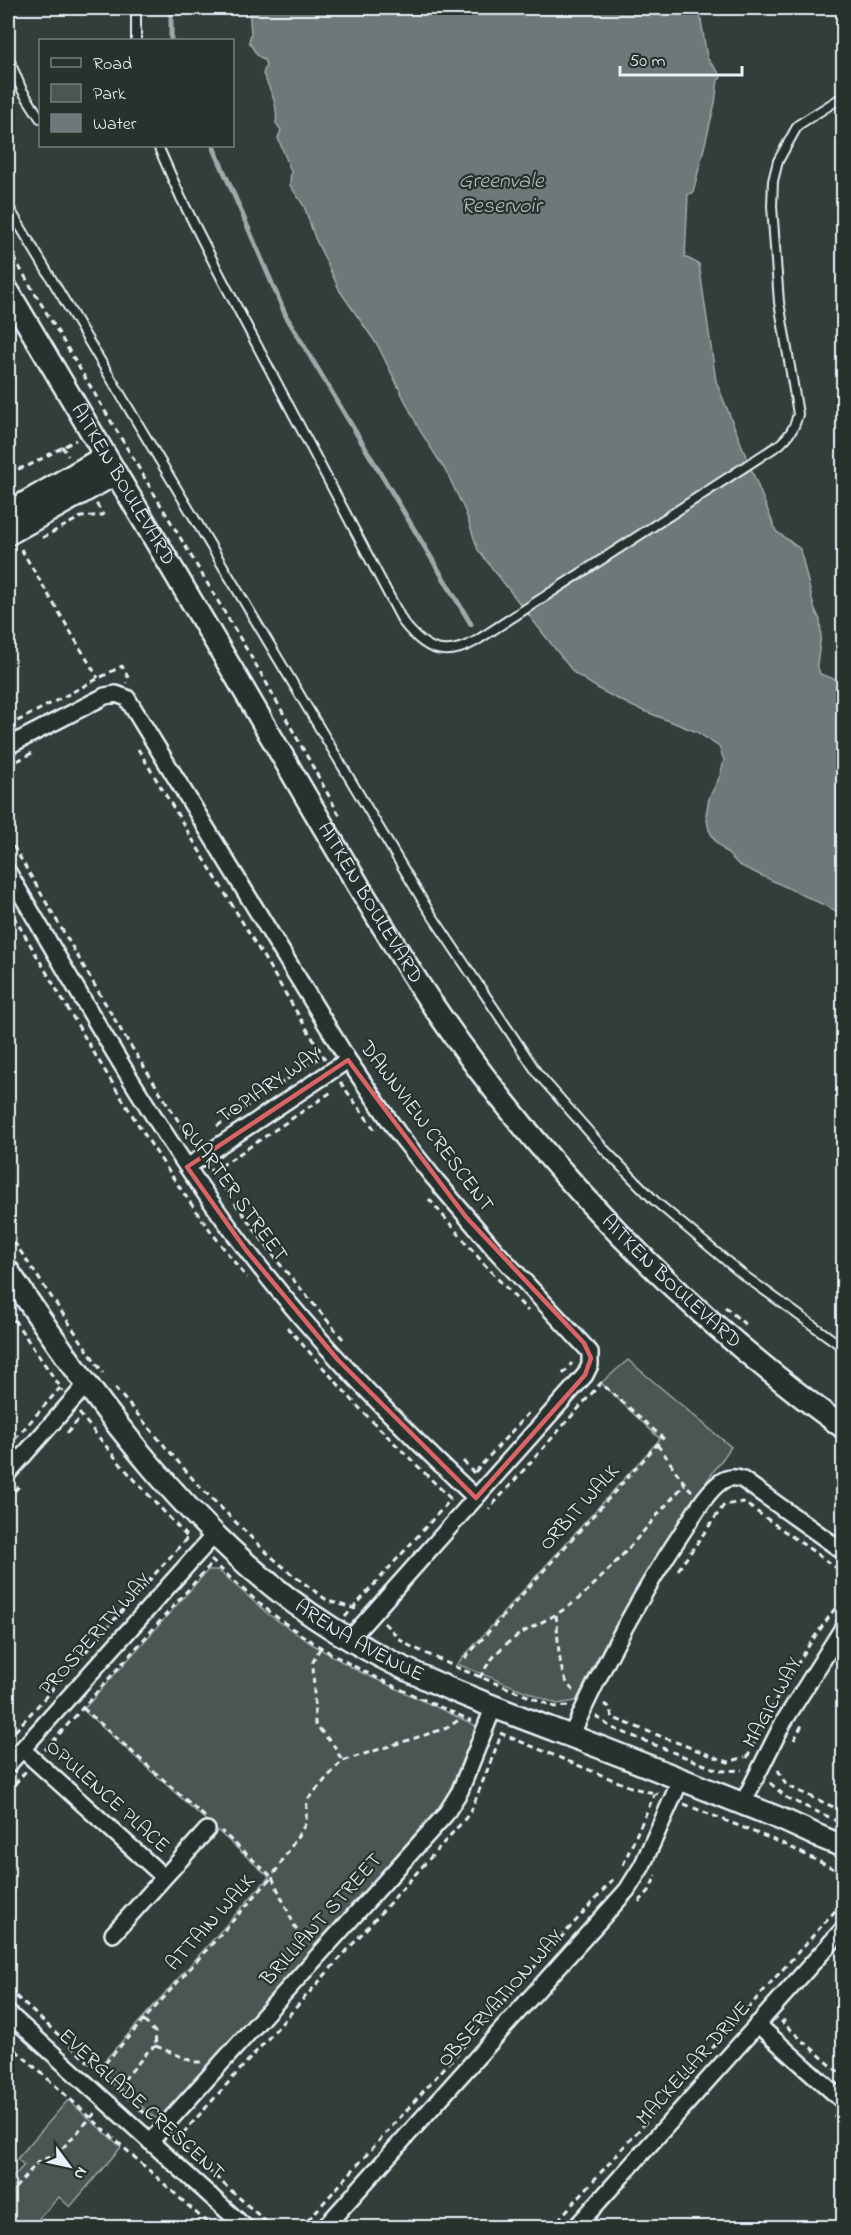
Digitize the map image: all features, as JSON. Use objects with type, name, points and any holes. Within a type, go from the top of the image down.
[{"type":"main road","name":"AITKEN BOULEVARD","points":[[8,291],[365,897],[430,1003],[472,1061],[542,1149],[621,1236],[668,1282],[765,1367],[843,1428]]},
{"type":"main road","points":[[8,513],[110,466]]},
{"type":"main road","points":[[8,534],[110,466]]},
{"type":"main road","name":"ARENA AVENUE","points":[[8,1271],[86,1385],[144,1458],[222,1540],[278,1590],[341,1634],[427,1678],[744,1803],[841,1847]]},
{"type":"street","name":"DAWNVIEW CRESCENT","points":[[8,746],[105,696],[116,694],[127,698],[348,1060],[399,1133],[439,1185],[495,1250],[590,1352],[590,1365],[585,1375],[476,1498],[341,1634]]},
{"type":"street","name":"QUARTER STREET","points":[[8,872],[127,1073],[187,1167],[246,1250],[330,1351],[400,1426],[476,1498]]},
{"type":"street","name":"TOPIARY WAY","points":[[187,1167],[348,1060]]},
{"type":"street","points":[[8,1473],[86,1385]]},
{"type":"street","points":[[571,1736],[610,1651],[636,1604],[720,1482],[730,1478],[740,1478],[843,1552]]},
{"type":"street","name":"PROSPERITY WAY","points":[[8,1765],[222,1540]]},
{"type":"street","name":"MAGIC WAY","points":[[744,1803],[783,1723],[843,1626]]},
{"type":"street","name":"BRILLIANT STREET","points":[[150,2142],[445,1815],[460,1791],[494,1706]]},
{"type":"street","name":"OPULENCE PLACE","points":[[22,1749],[164,1877]]},
{"type":"street","name":"OBSERVATION WAY","points":[[324,2228],[627,1890],[642,1866],[681,1779]]},
{"type":"street","name":"OPULENCE PLACE","points":[[113,1934],[212,1827]]},
{"type":"street","name":"MACKELLAR DRIVE","points":[[575,2228],[843,1928]]},
{"type":"street","name":"EVERGLADE CRESCENT","points":[[8,2013],[246,2228]]},
{"type":"street","points":[[757,2024],[843,2102]]},
{"type":"lane","points":[[136,8],[136,39]]},
{"type":"lane","points":[[8,57],[22,90],[39,116]]},
{"type":"lane","points":[[158,147],[181,198],[222,279],[403,622],[424,644],[440,650],[453,651],[476,641],[789,436],[796,424],[798,414],[779,302],[772,206],[773,181],[778,161],[798,125],[821,108],[843,96]]},
{"type":"lane","points":[[8,206],[34,254],[264,632],[427,908],[538,1074],[605,1150],[655,1201],[742,1274],[843,1348]]},
{"type":"path","points":[[8,472],[28,466],[90,432]]},
{"type":"path","points":[[8,556],[22,549],[98,678]]},
{"type":"path","points":[[8,837],[117,1022],[201,1158],[279,1263],[349,1346]]},
{"type":"path","points":[[211,1131],[322,1056]]},
{"type":"path","points":[[212,1172],[342,1085]]},
{"type":"path","points":[[192,1143],[201,1137]]},
{"type":"path","points":[[602,1383],[663,1438],[657,1444],[685,1484],[719,1511]]},
{"type":"path","points":[[8,1447],[60,1388]]},
{"type":"path","name":"ORBIT WALK","points":[[465,1659],[657,1444]]},
{"type":"path","points":[[458,1457],[474,1473]]},
{"type":"path","points":[[480,1678],[490,1660],[507,1641],[556,1615],[576,1602],[592,1587],[685,1484]]},
{"type":"path","points":[[677,1572],[724,1505],[743,1502],[843,1573]]},
{"type":"path","points":[[8,1739],[188,1538]]},
{"type":"path","name":"ATTAIN WALK","points":[[98,2071],[272,1877],[212,1827],[83,1708],[222,1540]]},
{"type":"path","points":[[342,1761],[334,1747],[317,1728],[313,1658],[341,1634],[353,1608]]},
{"type":"path","points":[[556,1615],[559,1659],[569,1687],[609,1707],[613,1718],[728,1762],[746,1758]]},
{"type":"path","points":[[603,1705],[608,1695]]},
{"type":"path","points":[[298,1954],[302,1942],[272,1877],[306,1823],[308,1800],[342,1761],[447,1728],[463,1717],[633,1788],[655,1793],[784,1844],[843,1874]]},
{"type":"path","points":[[792,1743],[806,1717]]},
{"type":"path","points":[[783,1762],[778,1771],[786,1785],[843,1812]]},
{"type":"path","points":[[301,2228],[620,1871],[655,1793]]},
{"type":"path","points":[[551,2228],[843,1901]]},
{"type":"path","points":[[8,1989],[273,2228]]},
{"type":"path","points":[[790,2014],[782,2022],[843,2077]]},
{"type":"path","points":[[144,2021],[155,2032],[156,2046]]},
{"type":"path","points":[[8,2043],[213,2228]]},
{"type":"path","points":[[8,2196],[38,2162],[58,2153],[150,2049],[156,2046],[194,2062],[204,2060]]},
{"type":"highlighted area","points":[[348,1060],[466,1217],[584,1343],[591,1358],[585,1375],[476,1498],[338,1360],[246,1250],[187,1167]]},
{"type":"green space","points":[[628,1360],[731,1447],[648,1570],[610,1634],[576,1701],[557,1704],[457,1664],[660,1439],[601,1383]]},
{"type":"green space","points":[[208,1570],[218,1570],[268,1614],[356,1670],[476,1727],[448,1794],[441,1805],[166,2112],[156,2119],[98,2068],[269,1877],[83,1710]]},
{"type":"green space","points":[[68,2100],[121,2147],[70,2207],[59,2197],[31,2227],[8,2227],[8,2183],[24,2165],[17,2159]]},
{"type":"water","name":"Greenvale Reservoir","points":[[249,8],[699,8],[707,57],[721,78],[718,80],[715,103],[693,193],[688,194],[685,257],[699,264],[716,381],[776,531],[800,549],[814,607],[820,620],[821,635],[817,664],[820,674],[843,682],[843,914],[739,865],[716,842],[709,830],[706,815],[709,798],[720,776],[724,760],[719,747],[697,732],[634,707],[602,691],[574,673],[478,550],[465,511],[447,473],[419,429],[378,346],[340,291],[315,238],[304,206],[290,185],[291,171],[278,138],[281,130],[276,123],[275,104],[263,74],[266,65],[249,42],[251,33]]},
{"type":"waterway","points":[[171,8],[171,39]]},
{"type":"waterway","points":[[213,147],[286,316],[471,624]]}]
